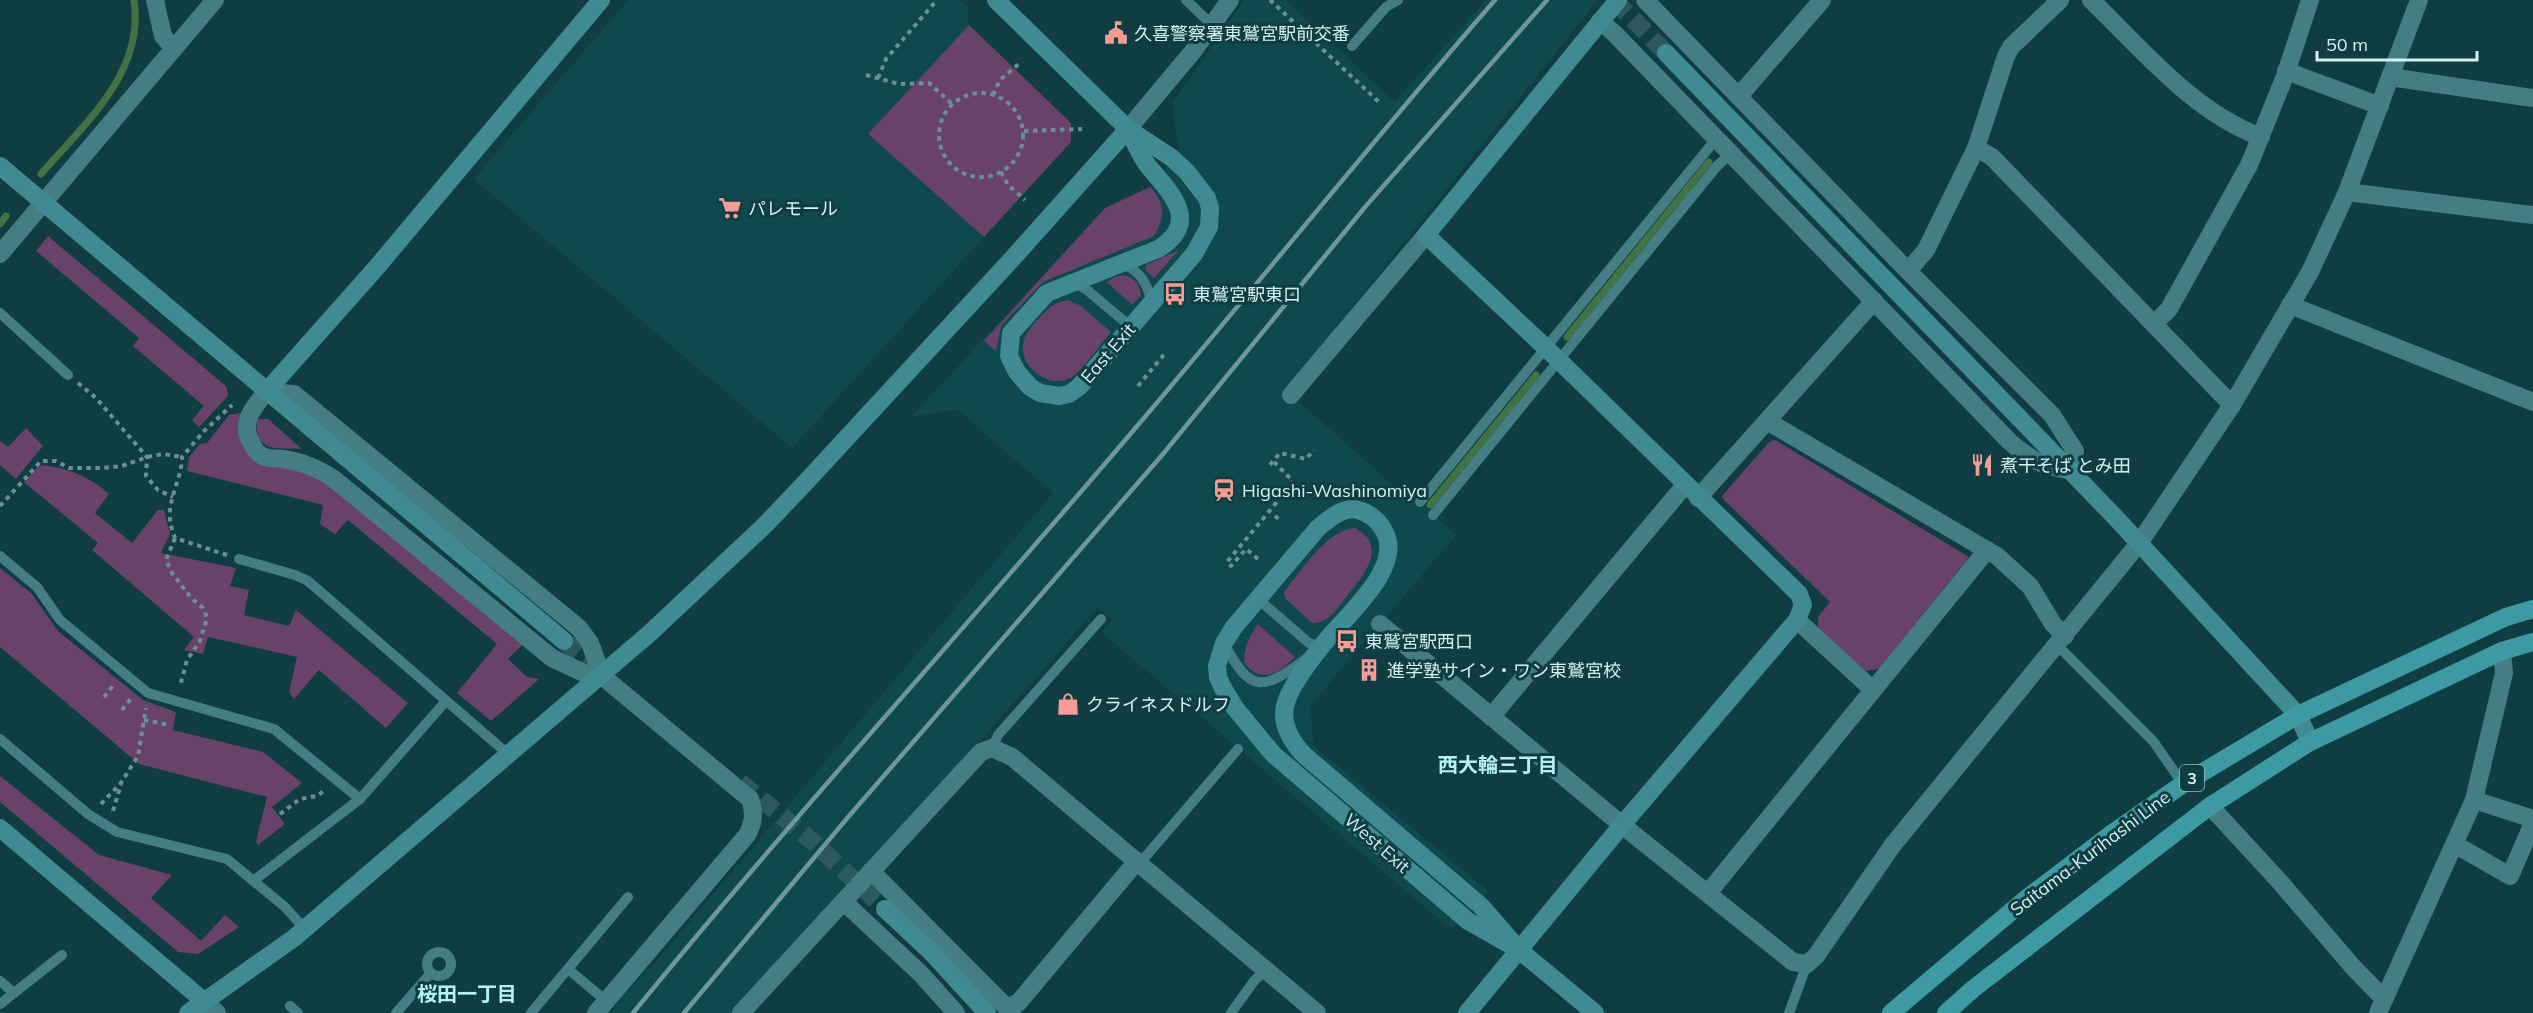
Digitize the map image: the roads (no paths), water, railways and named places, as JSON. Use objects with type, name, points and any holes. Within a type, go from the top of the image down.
[{"type":"main road","name":"Saitama-Kurihashi Line","points":[[1891,1013],[2026,899],[2183,783],[2298,715],[2532,605]]},
{"type":"main road","name":"Saitama-Kurihashi Line","points":[[1946,1013],[1973,989],[2210,806],[2310,742],[2502,651],[2533,642]]},
{"type":"street","points":[[154,0],[163,36],[174,50]]},
{"type":"street","points":[[0,254],[215,0]]},
{"type":"street","points":[[601,0],[376,268],[266,392],[248,415],[245,428],[251,443],[265,458],[312,465],[323,472],[552,658],[586,674],[602,676]]},
{"type":"street","points":[[996,0],[1128,129]]},
{"type":"street","points":[[188,1013],[211,1008],[602,676],[781,508],[1004,268],[1128,129],[1169,81],[1230,0]]},
{"type":"street","points":[[1291,395],[1426,235],[1618,0]]},
{"type":"street","points":[[1645,0],[1908,271],[2052,415],[2075,451],[2071,470]]},
{"type":"street","points":[[1739,96],[1822,0]]},
{"type":"street","points":[[1908,271],[1926,250],[1976,148],[2011,47],[2060,0]]},
{"type":"street","points":[[2091,0],[2177,83],[2219,116],[2242,130],[2261,137]]},
{"type":"street","points":[[2154,324],[2169,309],[2249,165],[2286,71],[2310,0]]},
{"type":"street","points":[[1380,624],[1622,825],[1793,962],[1807,964],[1816,957],[1892,846],[2061,641],[2139,542],[2232,405],[2310,272],[2347,192],[2419,0]]},
{"type":"street","points":[[1600,21],[2010,442],[2028,457],[2048,468],[2071,470]]},
{"type":"street","points":[[1666,53],[2139,542],[2298,715],[2310,742]]},
{"type":"street","points":[[2286,71],[2380,106]]},
{"type":"street","points":[[2390,77],[2533,98]]},
{"type":"street","name":"East Exit","points":[[1128,129],[1172,158],[1199,187],[1210,208],[1209,227],[1204,240],[1079,387],[1069,394],[1051,396],[1030,387],[1017,372],[1009,356],[1011,333],[1047,293],[1166,244],[1173,237],[1180,216],[1176,200],[1164,182],[1147,164],[1128,129]]},
{"type":"street","points":[[1976,148],[1992,157],[2232,405]]},
{"type":"street","points":[[0,166],[266,392],[564,640]]},
{"type":"street","points":[[2347,192],[2533,215]]},
{"type":"street","points":[[1426,235],[1545,347],[1799,594],[1803,605],[1797,620],[1622,825],[1467,1013]]},
{"type":"street","points":[[1491,717],[1692,491],[1767,421],[1874,301]]},
{"type":"street","points":[[2290,305],[2533,402]]},
{"type":"street","points":[[266,392],[294,394],[579,628],[590,643],[602,676],[750,799],[753,826],[747,836],[601,1007]]},
{"type":"street","points":[[1767,421],[1987,550],[2019,573],[2030,586],[2061,641]]},
{"type":"street","name":"West Exit","points":[[1356,509],[1369,514],[1379,522],[1386,532],[1389,543],[1387,558],[1368,594],[1321,646],[1288,697],[1284,711],[1285,724],[1293,743],[1340,787],[1481,906],[1519,950],[1468,921],[1274,754],[1235,708],[1218,677],[1218,656],[1234,627],[1318,528],[1331,517],[1344,511],[1356,509]]},
{"type":"street","points":[[1708,893],[1987,550]]},
{"type":"street","points":[[1797,620],[1874,690]]},
{"type":"street","points":[[2210,806],[2280,882],[2353,968],[2381,1006],[2474,801],[2504,673],[2502,651]]},
{"type":"street","points":[[741,1013],[981,752],[992,748],[1012,757],[1317,1013]]},
{"type":"street","points":[[2456,845],[2510,876],[2533,821],[2474,801]]},
{"type":"street","points":[[0,828],[211,1008]]},
{"type":"street","points":[[871,872],[1010,1010],[1139,862]]},
{"type":"street","points":[[844,902],[921,974],[956,1013]]},
{"type":"street","points":[[885,909],[931,952],[987,1013]]},
{"type":"street","points":[[1519,950],[1595,1013]]},
{"type":"lane","points":[[1186,0],[1212,26]]},
{"type":"lane","points":[[1352,46],[1386,7],[1398,0]]},
{"type":"lane","points":[[1419,502],[1716,139]]},
{"type":"lane","points":[[1433,515],[1717,166],[1730,154]]},
{"type":"lane","points":[[1121,264],[1137,271],[1148,289],[1152,302]]},
{"type":"lane","points":[[1073,282],[1087,290],[1131,327]]},
{"type":"lane","points":[[0,314],[68,375]]},
{"type":"lane","points":[[0,556],[37,587],[60,620],[148,693],[274,729],[360,799]]},
{"type":"lane","points":[[239,559],[308,581],[509,755]]},
{"type":"lane","points":[[1258,599],[1309,643],[1321,646]]},
{"type":"lane","points":[[992,748],[998,735],[1101,619]]},
{"type":"lane","points":[[2061,641],[2154,741],[2183,783]]},
{"type":"lane","points":[[1224,643],[1242,674],[1253,681],[1264,683],[1276,678],[1321,646]]},
{"type":"lane","points":[[253,881],[360,799],[446,701]]},
{"type":"lane","points":[[0,739],[92,816],[117,832],[227,859],[285,907],[305,928]]},
{"type":"lane","points":[[1139,862],[1238,749]]},
{"type":"lane","points":[[531,1013],[628,897]]},
{"type":"lane","points":[[0,1005],[62,955]]},
{"type":"lane","points":[[1789,1013],[1807,964]]},
{"type":"lane","points":[[568,969],[601,1007]]},
{"type":"lane","points":[[1231,1013],[1254,981],[1266,969]]},
{"type":"lane","points":[[396,1013],[430,974]]},
{"type":"lane","points":[[0,981],[14,993]]},
{"type":"waterway","points":[[41,174],[92,116],[108,96],[121,74],[130,51],[135,26],[134,0]]},
{"type":"waterway","points":[[1567,337],[1709,162]]},
{"type":"waterway","points":[[0,224],[6,216]]},
{"type":"waterway","points":[[1430,505],[1536,375]]},
{"type":"tunnel","points":[[1614,0],[1666,53]]},
{"type":"tunnel","points":[[564,641],[604,673]]},
{"type":"tunnel","points":[[740,782],[812,841],[885,909]]},
{"type":"railway","points":[[633,1013],[757,864],[1138,425],[1495,0]]},
{"type":"railway","points":[[684,1013],[849,816],[1163,454],[1365,207],[1547,0]]},
{"type":"place","name":"久喜警察署東鷲宮駅前交番","points":[[1116,33]]},
{"type":"place","name":"パレモール","points":[[730,208]]},
{"type":"place","name":"東鷲宮駅東口","points":[[1175,294]]},
{"type":"place","name":"煮干そば とみ田","points":[[1982,465]]},
{"type":"place","name":"Higashi-Washinomiya","points":[[1224,490]]},
{"type":"place","name":"東鷲宮駅西口","points":[[1347,641]]},
{"type":"place","name":"進学塾サイン・ワン東鷲宮校","points":[[1369,670]]},
{"type":"place","name":"クライネスドルフ","points":[[1068,704]]},
{"type":"district","name":"西大輪三丁目","points":[[1498,764]]},
{"type":"district","name":"桜田一丁目","points":[[467,993]]}]
